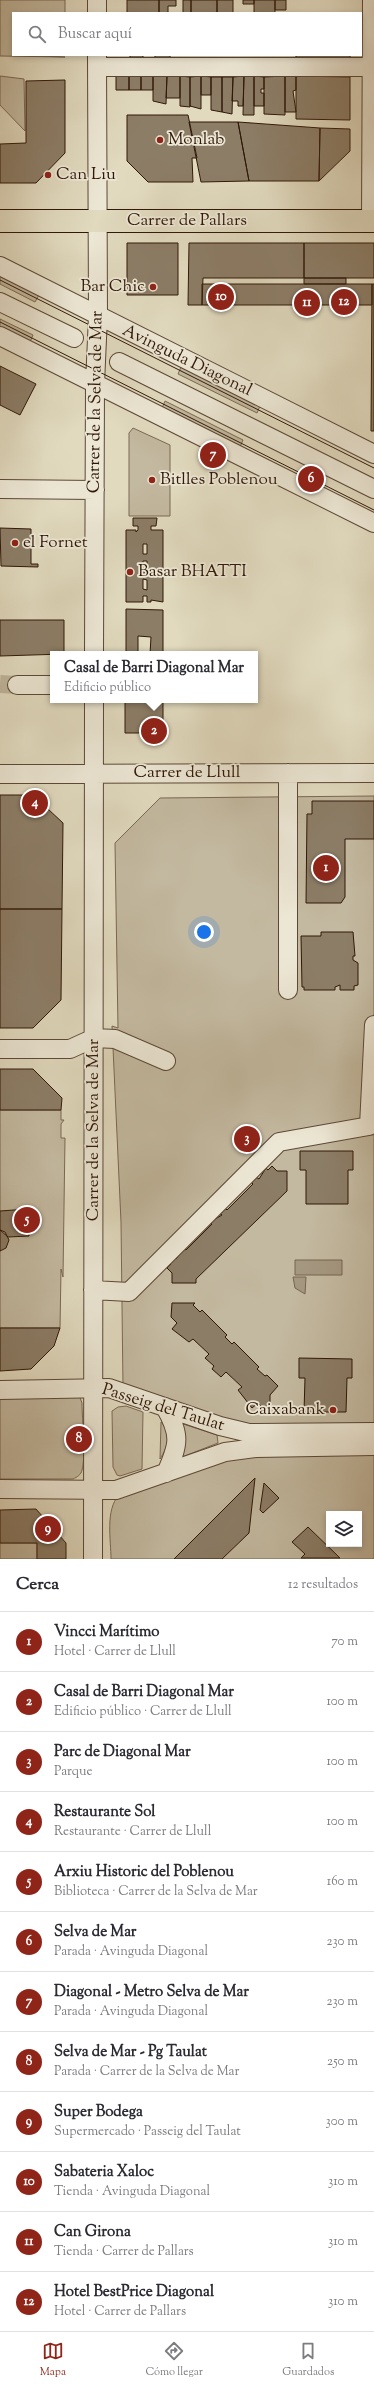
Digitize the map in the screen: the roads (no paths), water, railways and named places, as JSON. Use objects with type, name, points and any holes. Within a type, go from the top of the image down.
[{"type":"main road","name":"Carrer de Pallars","points":[[0,221],[373,221]]},
{"type":"street","points":[[97,0],[97,12]]},
{"type":"street","points":[[372,0],[373,221]]},
{"type":"street","points":[[97,61],[372,67]]},
{"type":"street","name":"Carrer de la Selva de Mar","points":[[94,651],[95,384],[98,316],[97,61]]},
{"type":"street","name":"Avinguda Diagonal","points":[[0,266],[374,454]]},
{"type":"street","points":[[0,302],[74,338]]},
{"type":"street","points":[[0,336],[374,523]]},
{"type":"street","name":"Avinguda Diagonal","points":[[119,362],[374,489]]},
{"type":"street","points":[[0,489],[94,490]]},
{"type":"street","points":[[17,684],[50,685]]},
{"type":"street","name":"Carrer de la Selva de Mar","points":[[93,1559],[94,703]]},
{"type":"street","name":"Carrer de Llull","points":[[0,774],[374,772]]},
{"type":"street","points":[[288,773],[288,990]]},
{"type":"street","points":[[93,1290],[129,1292],[279,1142],[369,1126],[374,1025]]},
{"type":"street","points":[[0,1049],[70,1049],[94,1038],[115,1039],[166,1061]]},
{"type":"street","name":"Passeig del Taulat","points":[[0,1390],[93,1387],[109,1388],[220,1426],[249,1433],[374,1432]]},
{"type":"street","points":[[165,1407],[174,1425],[177,1438],[175,1454],[166,1473]]},
{"type":"street","name":"Passeig del Taulat","points":[[0,1489],[92,1491],[116,1490],[130,1487],[225,1452],[256,1448],[374,1446]]},
{"type":"tunnel","points":[[0,684],[17,685]]},
{"type":"tram line","points":[[0,280],[374,468]]},
{"type":"tram line","points":[[0,322],[374,510]]},
{"type":"place","name":"Monlab","points":[[160,140]]},
{"type":"place","name":"Can Liu","points":[[48,175]]},
{"type":"place","name":"Bar Chic","points":[[153,287]]},
{"type":"place","name":"Sabateria Xaloc","points":[[221,297]]},
{"type":"place","name":"Hotel BestPrice Diagonal","points":[[344,302]]},
{"type":"place","name":"Can Girona","points":[[307,303]]},
{"type":"place","name":"Diagonal - Metro Selva de Mar","points":[[213,455]]},
{"type":"place","name":"Selva de Mar","points":[[311,479]]},
{"type":"place","name":"Bitlles Poblenou","points":[[152,480]]},
{"type":"place","name":"el Fornet","points":[[15,543]]},
{"type":"place","name":"Basar BHATTI","points":[[130,572]]},
{"type":"place","name":"Casal de Barri Diagonal Mar","points":[[154,731]]},
{"type":"place","name":"Restaurante Sol","points":[[35,803]]},
{"type":"place","name":"Vincci Marítimo","points":[[326,868]]},
{"type":"place","name":"Parc de Diagonal Mar","points":[[247,1139]]},
{"type":"place","name":"Arxiu Historic del Poblenou","points":[[27,1220]]},
{"type":"place","name":"Caixabank","points":[[333,1410]]},
{"type":"place","name":"Selva de Mar - Pg Taulat","points":[[79,1439]]},
{"type":"place","name":"Super Bodega","points":[[48,1529]]}]
